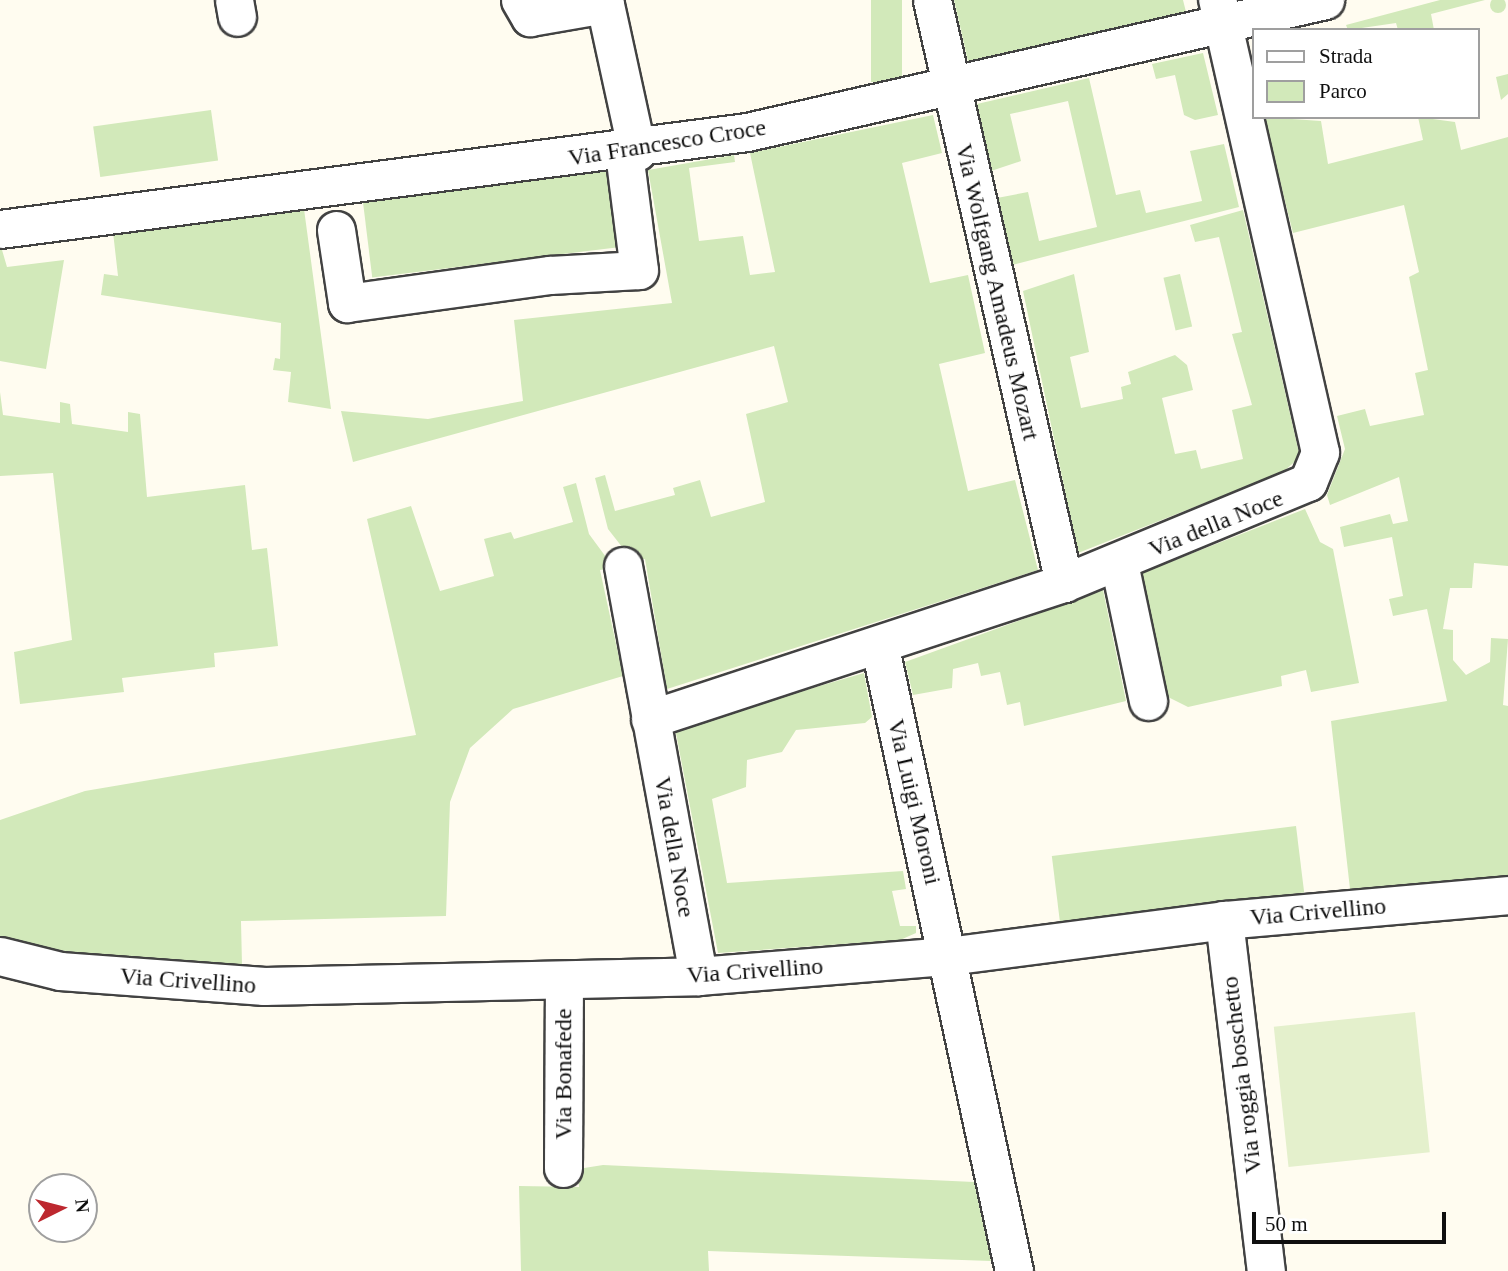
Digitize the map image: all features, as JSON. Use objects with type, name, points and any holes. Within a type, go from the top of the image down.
[{"type":"street","points":[[336,230],[347,303],[550,275],[639,270],[631,152],[605,2],[530,17],[520,0]]},
{"type":"street","name":"Via Wolfgang Amadeus Mozart","points":[[932,0],[1064,583]]},
{"type":"street","name":"Via Francesco Croce","points":[[0,229],[631,152],[950,86],[1219,13],[1325,0]]},
{"type":"street","name":"Via della Noce","points":[[650,719],[880,648],[1119,563],[1298,492],[1315,471],[1320,452],[1219,13]]},
{"type":"street","points":[[1119,563],[1148,701]]},
{"type":"street","name":"Via della Noce","points":[[623,566],[698,976]]},
{"type":"street","name":"Via Luigi Moroni","points":[[880,648],[1014,1271]]},
{"type":"street","name":"Via Crivellino","points":[[0,956],[60,971],[244,986],[698,976],[948,957],[1224,920],[1508,895]]},
{"type":"street","name":"Via roggia boschetto","points":[[1224,920],[1266,1271]]},
{"type":"street","name":"Via Bonafede","points":[[563,1168],[564,980]]},
{"type":"green space","points":[[1492,-1],[1504,-1],[1504,11],[1492,11]]},
{"type":"green space","points":[[871,0],[902,0],[902,82],[871,82]]},
{"type":"green space","points":[[954,0],[1183,0],[1186,12],[968,61]]},
{"type":"green space","points":[[1440,0],[1485,0],[1431,14],[1434,28],[1397,28],[1396,23],[1362,28],[1347,28],[1346,25]]},
{"type":"green space","points":[[1203,53],[1218,115],[1195,120],[1184,115],[1175,75],[1156,79],[1152,64]]},
{"type":"green space","points":[[1508,74],[1508,94],[1501,100],[1496,77]]},
{"type":"green space","points":[[1089,78],[1116,195],[1140,190],[1146,213],[1202,201],[1190,151],[1224,144],[1239,207],[1012,265],[997,198],[1028,192],[1039,241],[1097,227],[1068,101],[1010,114],[1021,161],[991,171],[977,104]]},
{"type":"green space","points":[[211,110],[218,161],[100,177],[93,127]]},
{"type":"green space","points":[[933,115],[942,153],[902,163],[930,283],[968,275],[985,353],[939,364],[968,491],[1015,480],[1038,570],[667,689],[645,559],[633,561],[608,529],[595,478],[605,475],[615,511],[675,495],[673,488],[700,480],[711,517],[765,502],[746,414],[788,402],[774,346],[353,462],[341,411],[428,419],[523,401],[514,320],[672,303],[648,170],[734,155],[735,162],[689,168],[699,241],[743,236],[750,275],[775,272],[750,153]]},
{"type":"green space","points":[[1264,119],[1321,121],[1328,164],[1423,140],[1418,119],[1455,122],[1461,150],[1508,137],[1508,566],[1474,563],[1472,588],[1450,588],[1443,629],[1453,630],[1453,660],[1466,675],[1490,662],[1491,638],[1508,639],[1503,705],[1508,706],[1508,876],[1350,889],[1331,721],[1447,701],[1427,609],[1393,616],[1389,599],[1403,596],[1392,537],[1344,547],[1340,527],[1390,514],[1393,524],[1408,521],[1399,477],[1330,505],[1327,495],[1345,449],[1337,416],[1365,409],[1370,426],[1424,415],[1415,373],[1428,370],[1409,277],[1419,272],[1404,205],[1293,233]]},
{"type":"green space","points":[[607,171],[616,247],[372,277],[363,201]]},
{"type":"green space","points":[[304,209],[331,409],[288,402],[291,372],[273,370],[275,358],[280,359],[281,323],[101,295],[104,274],[118,276],[113,232]]},
{"type":"green space","points":[[1243,210],[1300,457],[1283,472],[1078,553],[1023,291],[1074,274],[1089,352],[1070,357],[1081,408],[1123,399],[1121,387],[1131,384],[1128,372],[1175,355],[1187,365],[1193,390],[1162,398],[1175,454],[1196,450],[1201,469],[1243,459],[1232,410],[1252,405],[1232,334],[1242,332],[1219,237],[1195,242],[1190,225]]},
{"type":"green space","points":[[0,243],[7,267],[64,260],[46,369],[0,361]]},
{"type":"green space","points":[[1180,274],[1192,327],[1176,330],[1163,278]]},
{"type":"green space","points":[[0,392],[3,415],[60,423],[60,402],[70,404],[72,424],[128,432],[128,412],[140,414],[147,497],[245,485],[252,550],[267,548],[278,646],[214,653],[215,667],[122,678],[124,692],[20,704],[14,652],[72,640],[53,473],[0,476]]},
{"type":"green space","points":[[576,483],[589,534],[614,568],[600,570],[623,676],[513,709],[470,748],[450,802],[446,916],[241,921],[242,965],[191,968],[0,942],[0,820],[85,791],[416,735],[367,519],[411,506],[440,591],[494,576],[484,539],[511,532],[514,539],[573,522],[563,487]]},
{"type":"green space","points":[[1305,509],[1320,542],[1333,549],[1359,683],[1311,692],[1306,670],[1281,676],[1282,686],[1188,707],[1168,697],[1142,573]]},
{"type":"green space","points":[[1103,590],[1126,701],[1024,726],[1020,702],[1007,705],[1000,672],[981,676],[978,663],[953,669],[952,688],[913,695],[905,662]]},
{"type":"green space","points":[[864,673],[872,717],[865,723],[796,730],[782,752],[747,760],[746,787],[712,799],[727,883],[903,871],[906,889],[892,891],[900,926],[916,926],[916,933],[900,940],[718,953],[675,728]]},
{"type":"green space","points":[[1296,826],[1304,893],[1060,922],[1052,856]]},
{"type":"green space","points":[[1415,1012],[1430,1152],[1289,1167],[1274,1027]]},
{"type":"green space","points":[[603,1165],[974,1182],[991,1261],[708,1251],[709,1271],[521,1271],[519,1186],[579,1187],[578,1169]]}]
